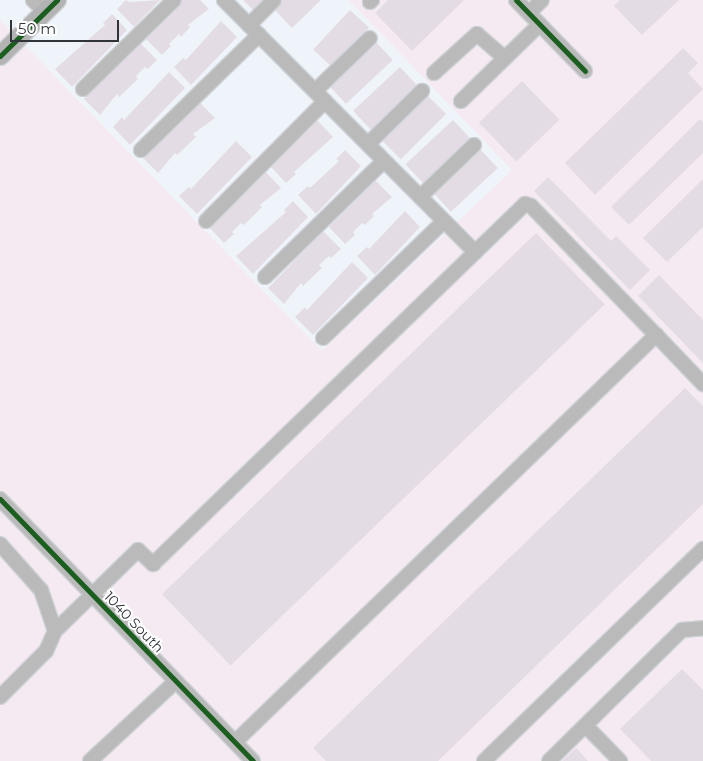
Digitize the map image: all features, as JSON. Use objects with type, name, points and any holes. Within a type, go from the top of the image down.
[{"type":"main road","points":[[0,56],[39,6],[57,0]]},
{"type":"street","points":[[83,89],[174,0]]},
{"type":"street","points":[[224,0],[474,251]]},
{"type":"street","points":[[141,150],[254,30],[274,0]]},
{"type":"street","points":[[516,0],[585,70]]},
{"type":"street","points":[[529,13],[542,0]]},
{"type":"street","points":[[461,100],[540,24]]},
{"type":"street","points":[[434,72],[476,34],[505,58]]},
{"type":"street","points":[[206,221],[370,38]]},
{"type":"street","points":[[368,144],[422,91]]},
{"type":"street","points":[[420,197],[474,145]]},
{"type":"street","points":[[265,278],[384,161]]},
{"type":"street","points":[[0,697],[46,651],[55,631],[138,550],[153,564],[519,207],[525,204],[532,206],[703,384]]},
{"type":"street","points":[[323,338],[444,221]]},
{"type":"street","points":[[235,742],[656,335]]},
{"type":"street","name":"1040 South","points":[[0,498],[252,761]]},
{"type":"street","points":[[0,544],[40,590],[55,631]]},
{"type":"street","points":[[484,761],[703,549]]},
{"type":"street","points":[[549,761],[682,630],[703,628]]},
{"type":"street","points":[[90,761],[176,681]]},
{"type":"street","points":[[586,726],[620,761]]},
{"type":"shaded area","points":[[349,0],[703,0],[703,761],[0,761],[0,20],[322,351],[512,170]]},
{"type":"building","points":[[126,0],[129,2],[160,0],[134,27],[117,9]]},
{"type":"building","points":[[181,0],[200,0],[209,9],[188,25],[190,27],[181,37],[179,34],[169,44],[171,46],[162,55],[146,39],[175,11]]},
{"type":"building","points":[[243,0],[264,0],[253,10]]},
{"type":"building","points":[[283,0],[321,0],[292,28],[274,9]]},
{"type":"building","points":[[388,0],[464,0],[412,51],[375,13]]},
{"type":"building","points":[[620,0],[679,0],[642,35],[614,6]]},
{"type":"building","points":[[350,10],[369,28],[332,67],[313,49]]},
{"type":"building","points":[[112,14],[127,30],[72,87],[55,69],[105,25],[103,23]]},
{"type":"building","points":[[221,21],[237,37],[191,85],[174,67],[183,58],[186,60]]},
{"type":"building","points":[[375,41],[393,60],[346,104],[328,85]]},
{"type":"building","points":[[139,42],[157,60],[148,69],[145,67],[136,76],[138,79],[119,97],[117,94],[100,115],[84,99]]},
{"type":"building","points":[[683,48],[698,63],[688,73],[703,89],[595,195],[565,163]]},
{"type":"building","points":[[400,67],[418,86],[371,130],[353,111]]},
{"type":"building","points":[[169,72],[185,88],[130,145],[113,127],[122,117],[124,120]]},
{"type":"building","points":[[522,81],[560,120],[516,162],[479,123]]},
{"type":"building","points":[[427,95],[446,114],[401,159],[382,140]]},
{"type":"building","points":[[197,100],[215,118],[193,134],[196,137],[177,155],[175,153],[158,173],[142,157]]},
{"type":"building","points":[[316,119],[333,137],[294,172],[296,174],[286,183],[271,167]]},
{"type":"building","points":[[700,119],[703,122],[703,153],[629,225],[611,207]]},
{"type":"building","points":[[453,120],[471,139],[423,183],[405,164]]},
{"type":"building","points":[[236,141],[252,157],[197,214],[179,196],[189,187],[191,189]]},
{"type":"building","points":[[480,149],[498,168],[451,212],[433,193]]},
{"type":"building","points":[[345,150],[361,166],[316,214],[298,195],[308,186],[310,188],[339,161],[336,159]]},
{"type":"building","points":[[264,170],[281,188],[260,205],[262,207],[244,225],[241,223],[232,232],[234,234],[224,243],[209,227]]},
{"type":"building","points":[[548,177],[611,241],[616,236],[650,270],[630,290],[534,191]]},
{"type":"building","points":[[703,179],[703,227],[667,262],[643,238]]},
{"type":"building","points":[[375,180],[392,197],[372,214],[374,216],[365,225],[362,223],[353,232],[355,235],[345,244],[329,227]]},
{"type":"building","points":[[293,201],[308,217],[253,274],[236,256],[286,212],[284,210]]},
{"type":"building","points":[[405,211],[420,227],[375,275],[357,256],[367,247],[369,249]]},
{"type":"building","points":[[323,231],[341,249],[319,265],[322,268],[303,286],[301,283],[284,304],[268,288]]},
{"type":"building","points":[[536,233],[605,304],[231,665],[162,594]]},
{"type":"building","points":[[352,262],[368,278],[313,335],[295,317],[305,307],[307,310]]},
{"type":"building","points":[[659,275],[703,320],[703,363],[638,296]]},
{"type":"building","points":[[685,388],[703,406],[703,504],[438,761],[326,761],[313,748]]},
{"type":"building","points":[[682,669],[703,690],[703,761],[651,761],[620,729]]},
{"type":"building","points":[[576,748],[588,761],[562,761]]},
{"type":"cycle path","points":[[0,56],[57,0]]},
{"type":"cycle path","points":[[516,0],[585,71]]},
{"type":"cycle path","points":[[0,499],[253,761]]}]
